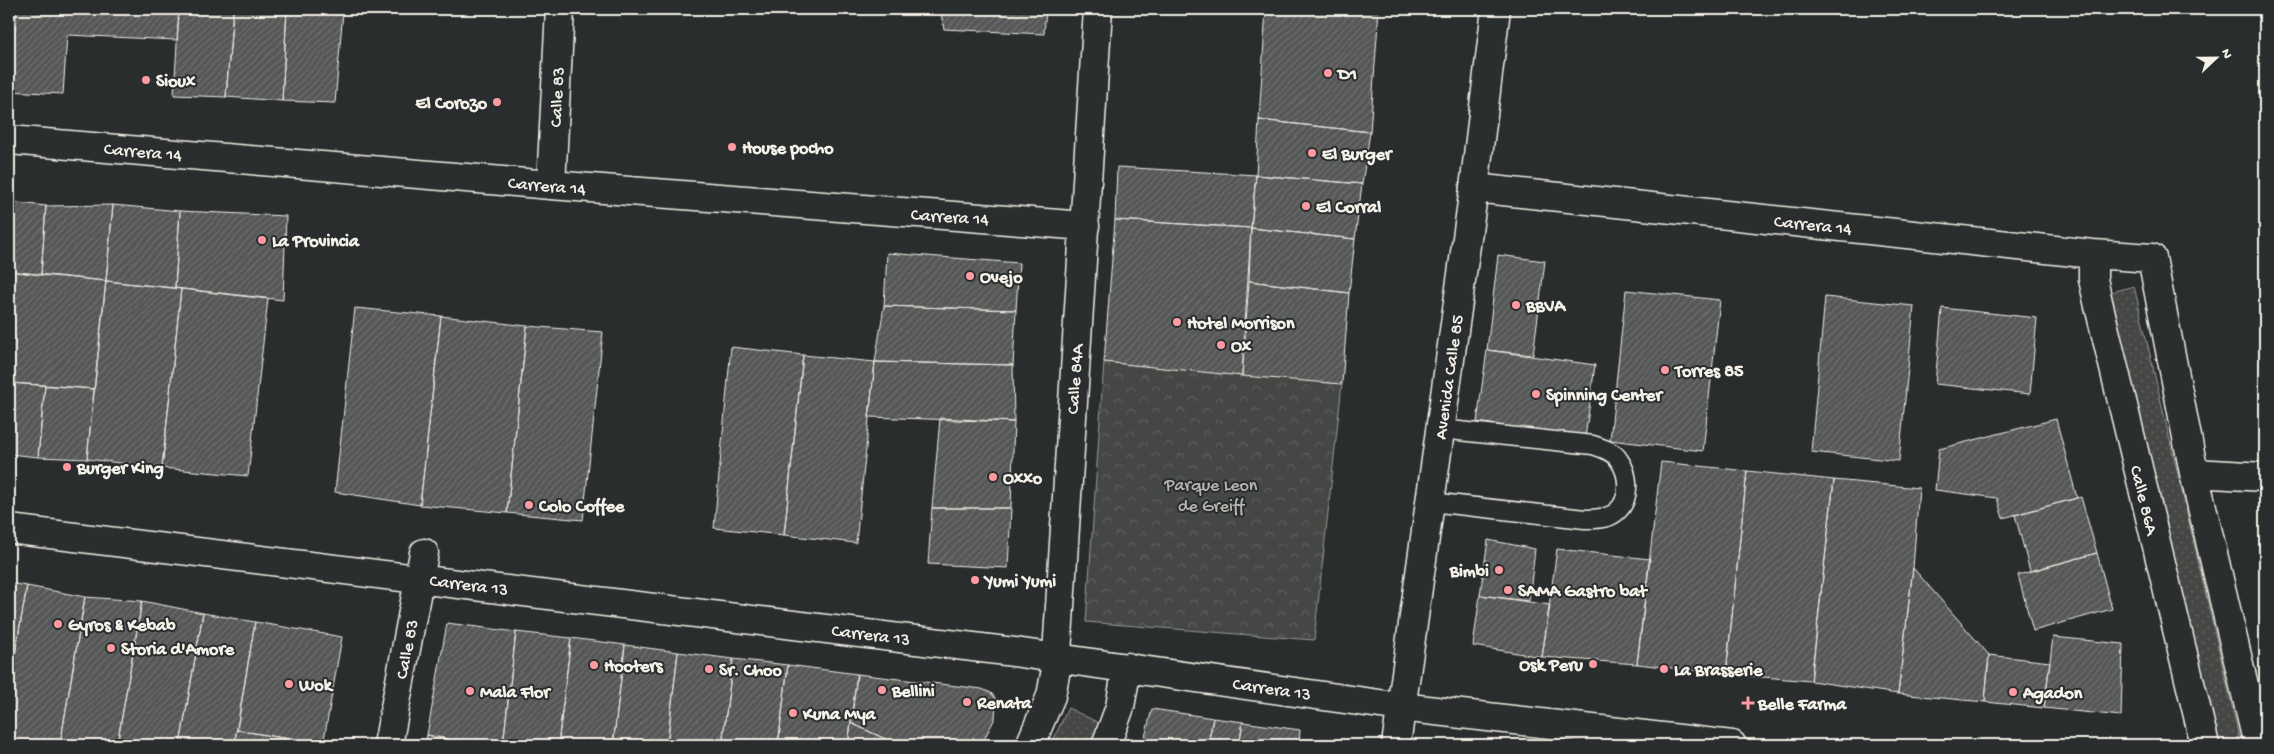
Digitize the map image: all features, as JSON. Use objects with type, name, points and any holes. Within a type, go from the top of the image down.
[{"type":"street","name":"Calle 83","points":[[551,186],[560,9]]},
{"type":"street","name":"Calle 84A","points":[[1030,745],[1052,696],[1057,657],[1098,9]]},
{"type":"street","name":"Avenida Calle 85","points":[[1396,745],[1474,188],[1496,9]]},
{"type":"street","name":"Carrera 14","points":[[9,140],[551,186],[1084,226]]},
{"type":"street","name":"Carrera 14","points":[[1474,188],[2093,254],[2152,258],[2194,473]]},
{"type":"street","name":"Calle 86A","points":[[2093,254],[2093,279],[2098,302],[2205,745]]},
{"type":"street","points":[[2258,745],[2194,473],[2265,477]]},
{"type":"street","name":"Carrera 13","points":[[9,529],[422,565],[1401,707],[1732,745]]},
{"type":"street","name":"Calle 83","points":[[388,745],[422,565]]},
{"type":"street","points":[[1106,745],[1120,707],[1127,667]]},
{"type":"lane","points":[[1430,502],[1585,519],[1601,519],[1615,513],[1624,502],[1628,488],[1626,473],[1619,459],[1606,450],[1593,445],[1440,429]]},
{"type":"green space","points":[[2134,286],[2241,745],[2217,745],[2111,292]]},
{"type":"green space","name":"Parque Leon de Greiff","points":[[1104,362],[1342,384],[1314,640],[1086,622]]},
{"type":"green space","points":[[1068,708],[1101,724],[1091,745],[1051,745]]},
{"type":"building","points":[[17,9],[179,9],[177,40],[67,35],[63,94],[9,91]]},
{"type":"building","points":[[179,9],[233,9],[226,97],[174,95]]},
{"type":"building","points":[[233,9],[287,9],[282,101],[226,97]]},
{"type":"building","points":[[287,9],[343,11],[335,103],[282,101]]},
{"type":"building","points":[[940,9],[1046,9],[1044,34],[944,29]]},
{"type":"building","points":[[1266,9],[1379,9],[1370,132],[1259,120]]},
{"type":"building","name":"El Burger","points":[[1259,120],[1370,132],[1362,184],[1256,175]]},
{"type":"building","points":[[1117,167],[1256,175],[1251,228],[1115,220]]},
{"type":"building","name":"El Corral","points":[[1256,175],[1362,184],[1355,239],[1251,228]]},
{"type":"building","points":[[9,202],[46,206],[41,275],[9,271]]},
{"type":"building","points":[[113,205],[106,281],[41,275],[46,206]]},
{"type":"building","points":[[113,205],[180,211],[175,288],[106,281]]},
{"type":"building","points":[[180,211],[286,216],[283,300],[175,288]]},
{"type":"building","name":"Hotel Morrison","points":[[1115,220],[1251,228],[1242,376],[1104,362]]},
{"type":"building","points":[[1251,228],[1355,239],[1349,293],[1249,281]]},
{"type":"building","points":[[887,253],[1019,263],[1016,310],[884,306]]},
{"type":"building","name":"BBVA","points":[[1498,255],[1545,261],[1533,355],[1487,350]]},
{"type":"building","points":[[9,271],[106,281],[94,389],[9,383]]},
{"type":"building","points":[[106,281],[181,289],[162,468],[87,459]]},
{"type":"building","points":[[1249,281],[1349,293],[1342,384],[1242,376]]},
{"type":"building","points":[[181,289],[268,299],[248,476],[162,468]]},
{"type":"building","name":"Torres 85","points":[[1626,290],[1720,300],[1703,451],[1610,440]]},
{"type":"building","points":[[1825,297],[1914,306],[1899,461],[1811,452]]},
{"type":"building","points":[[884,306],[1016,310],[1013,365],[875,362]]},
{"type":"building","points":[[355,308],[441,316],[420,505],[335,492]]},
{"type":"building","points":[[1942,308],[2037,318],[2030,394],[1935,384]]},
{"type":"building","points":[[441,316],[527,326],[507,513],[420,505]]},
{"type":"building","points":[[527,326],[603,332],[583,520],[507,513]]},
{"type":"building","points":[[731,347],[803,355],[784,535],[714,528]]},
{"type":"building","name":"Spinning Center","points":[[1487,350],[1595,365],[1585,438],[1477,422]]},
{"type":"building","points":[[803,355],[875,362],[856,543],[784,535]]},
{"type":"building","points":[[875,362],[1013,365],[1014,422],[869,417]]},
{"type":"building","points":[[9,383],[45,385],[38,457],[9,454]]},
{"type":"building","points":[[45,385],[94,389],[87,459],[38,457]]},
{"type":"building","points":[[940,418],[1014,422],[1011,508],[932,508]]},
{"type":"building","points":[[2056,419],[2077,498],[2003,518],[1997,498],[1935,490],[1939,449]]},
{"type":"building","points":[[1661,462],[1747,471],[1726,674],[1637,664]]},
{"type":"building","points":[[1747,471],[1834,480],[1811,681],[1726,674]]},
{"type":"building","points":[[1834,480],[1919,488],[1913,568],[1898,694],[1811,681]]},
{"type":"building","points":[[2081,497],[2097,553],[2030,571],[2015,515]]},
{"type":"building","points":[[932,508],[1011,508],[1008,568],[928,564]]},
{"type":"building","points":[[2260,536],[2265,537],[2265,555]]},
{"type":"building","points":[[1488,540],[1535,549],[1529,601],[1480,595]]},
{"type":"building","points":[[1557,549],[1650,559],[1637,664],[1542,657]]},
{"type":"building","points":[[2097,553],[2112,609],[2033,631],[2018,575]]},
{"type":"building","points":[[1913,568],[1989,655],[1985,702],[1898,694]]},
{"type":"building","points":[[9,583],[27,586],[14,659],[9,659]]},
{"type":"building","points":[[27,586],[85,597],[60,745],[9,745],[9,689]]},
{"type":"building","points":[[1480,595],[1550,605],[1542,657],[1473,646]]},
{"type":"building","points":[[85,597],[142,601],[117,745],[60,745]]},
{"type":"building","points":[[142,601],[203,613],[180,745],[117,745]]},
{"type":"building","points":[[203,613],[255,622],[234,745],[180,745]]},
{"type":"building","name":"Wok","points":[[255,622],[342,637],[323,745],[237,730]]},
{"type":"building","points":[[447,623],[516,632],[503,745],[476,745],[427,735]]},
{"type":"building","points":[[516,632],[571,638],[558,745],[503,745]]},
{"type":"building","points":[[2053,637],[2123,644],[2121,716],[2044,708]]},
{"type":"building","points":[[571,638],[625,645],[613,745],[558,745]]},
{"type":"building","points":[[625,645],[678,652],[667,745],[613,745]]},
{"type":"building","points":[[678,652],[733,659],[722,745],[667,745]]},
{"type":"building","points":[[1989,655],[2050,662],[2044,708],[1985,702]]},
{"type":"building","points":[[9,659],[14,659],[9,689]]},
{"type":"building","points":[[733,659],[788,665],[778,745],[722,745]]},
{"type":"building","points":[[788,665],[857,674],[848,745],[778,745]]},
{"type":"building","points":[[857,674],[982,689],[991,693],[996,699],[995,718],[981,745],[898,745],[851,723]]},
{"type":"building","points":[[1152,709],[1213,718],[1208,745],[1143,745]]},
{"type":"building","points":[[1213,718],[1243,722],[1239,745],[1208,745]]},
{"type":"building","points":[[1243,722],[1300,730],[1299,745],[1239,745]]},
{"type":"building","points":[[851,723],[898,745],[848,745]]},
{"type":"building","points":[[237,730],[323,745],[234,745]]},
{"type":"building","points":[[427,735],[476,745],[425,745]]},
{"type":"building","points":[[1460,742],[1482,745],[1459,745]]},
{"type":"place","name":"D1","points":[[1328,73]]},
{"type":"place","name":"Sioux","points":[[146,80]]},
{"type":"place","name":"El Corozo","points":[[497,102]]},
{"type":"place","name":"House pocho","points":[[732,147]]},
{"type":"place","name":"El Burger","points":[[1312,153]]},
{"type":"place","name":"El Corral","points":[[1306,206]]},
{"type":"place","name":"La Provincia","points":[[262,240]]},
{"type":"place","name":"Ovejo","points":[[970,276]]},
{"type":"place","name":"BBVA","points":[[1516,305]]},
{"type":"place","name":"Hotel Morrison","points":[[1177,322]]},
{"type":"place","name":"Ox","points":[[1221,345]]},
{"type":"place","name":"Torres 85","points":[[1665,370]]},
{"type":"place","name":"Spinning Center","points":[[1536,394]]},
{"type":"place","name":"Burger King","points":[[67,467]]},
{"type":"place","name":"Oxxo","points":[[993,477]]},
{"type":"place","name":"Colo Coffee","points":[[529,505]]},
{"type":"place","name":"Bimbi","points":[[1499,570]]},
{"type":"place","name":"Yumi Yumi","points":[[975,580]]},
{"type":"place","name":"SAMA Gastro bat","points":[[1508,590]]},
{"type":"place","name":"Gyros & Kebab","points":[[58,624]]},
{"type":"place","name":"Storia d'Amore","points":[[111,648]]},
{"type":"place","name":"Osk Peru","points":[[1593,664]]},
{"type":"place","name":"Hooters","points":[[594,665]]},
{"type":"place","name":"Sr. Choo","points":[[709,669]]},
{"type":"place","name":"La Brasserie","points":[[1664,669]]},
{"type":"place","name":"Wok","points":[[289,684]]},
{"type":"place","name":"Bellini","points":[[882,690]]},
{"type":"place","name":"Mala Flor","points":[[470,691]]},
{"type":"place","name":"Agadon","points":[[2013,692]]},
{"type":"place","name":"Renata","points":[[967,702]]},
{"type":"place","name":"Belle Farma","points":[[1748,703]]},
{"type":"place","name":"Kuna Mya","points":[[793,713]]}]
